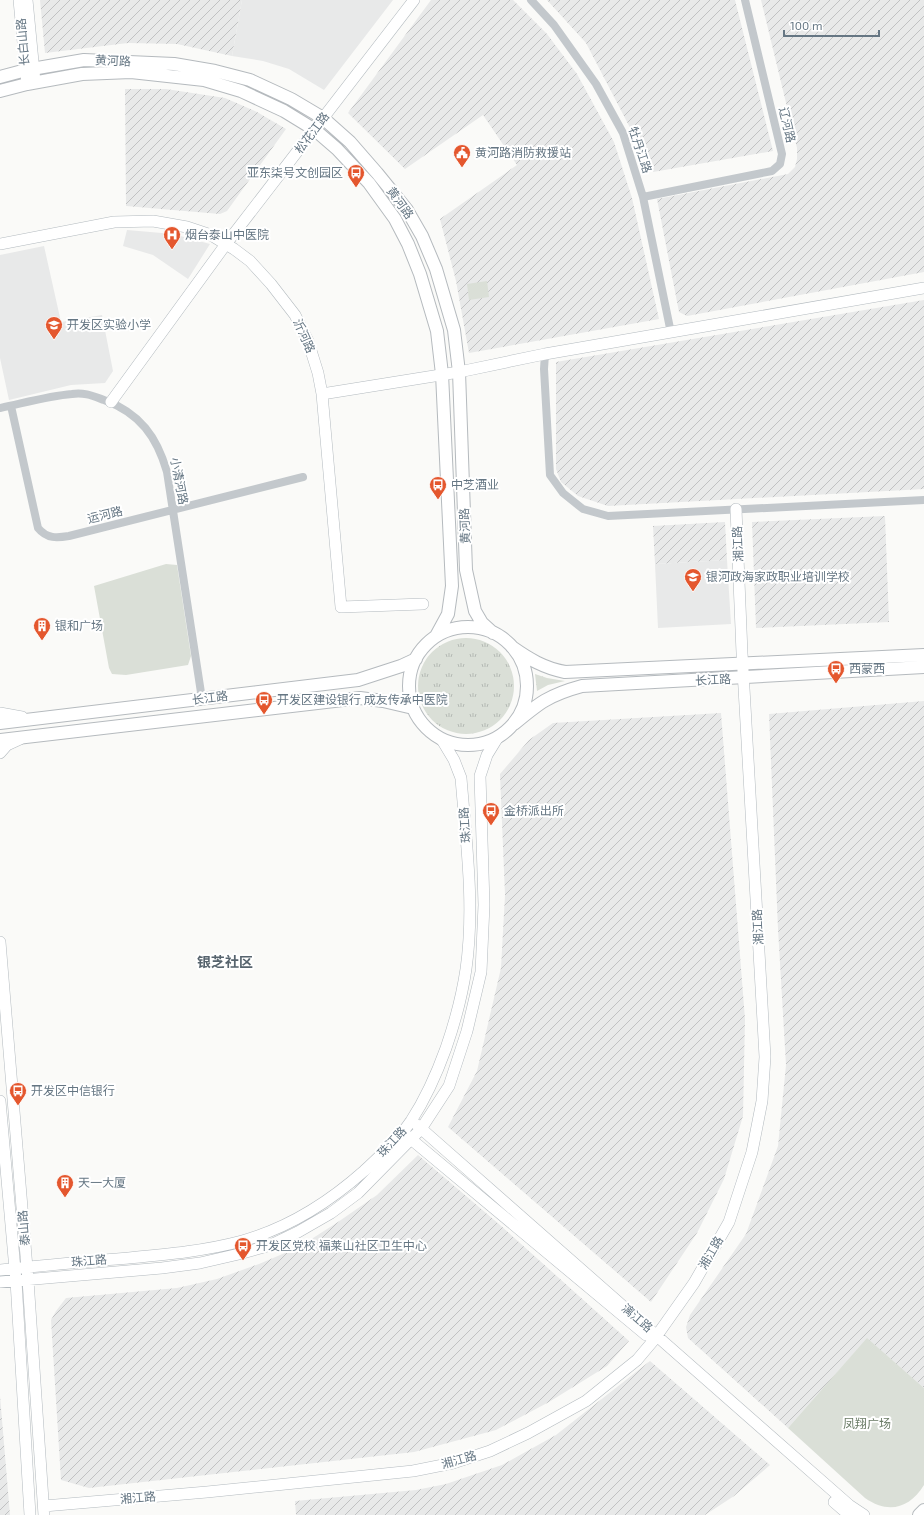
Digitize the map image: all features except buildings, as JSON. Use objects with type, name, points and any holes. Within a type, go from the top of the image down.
[{"type":"main road","name":"长白山路","points":[[19,0],[30,69]]},
{"type":"main road","name":"长白山路","points":[[27,0],[31,83]]},
{"type":"main road","name":"松花江路","points":[[111,402],[226,244],[414,0]]},
{"type":"main road","name":"黄河路","points":[[0,77],[30,69],[84,60],[174,64],[215,71],[250,80],[291,99],[323,118],[350,142],[378,173],[407,210],[422,236],[436,269],[454,330],[459,372],[466,570],[474,611],[482,623],[493,633]]},
{"type":"main road","name":"黄河路","points":[[0,91],[31,83],[82,74],[131,72],[204,80],[241,91],[284,111],[315,130],[337,149],[368,183],[394,219],[408,244],[420,274],[437,331],[442,374],[452,586],[448,614],[436,636]]},
{"type":"main road","name":"沂河路","points":[[0,244],[114,222],[153,221],[187,227],[211,235],[250,261],[271,284],[295,315],[308,341],[318,373],[322,394],[341,606],[423,604]]},
{"type":"main road","points":[[322,394],[459,372],[545,354],[924,288]]},
{"type":"main road","name":"湘江路","points":[[44,1511],[413,1471],[453,1463],[490,1451],[528,1433],[586,1401],[637,1360],[655,1338],[694,1283],[729,1222],[752,1152],[762,1101],[765,1058],[736,509]]},
{"type":"main road","points":[[463,628],[476,628],[493,633],[503,638],[512,647],[520,657],[525,670],[527,680],[526,700],[522,712],[514,724],[498,737],[487,742],[467,745],[442,740],[424,725],[413,708],[410,699],[409,679],[416,659],[428,643],[436,636],[447,631],[463,628]]},
{"type":"main road","name":"长江路","points":[[512,647],[529,660],[551,670],[565,672],[924,655]]},
{"type":"main road","name":"长江路","points":[[0,723],[358,680],[401,666],[416,659]]},
{"type":"main road","name":"长江路","points":[[514,724],[542,701],[556,694],[582,686],[924,667]]},
{"type":"main road","name":"长江路","points":[[0,740],[360,698],[383,701],[413,708]]},
{"type":"main road","points":[[0,714],[41,718]]},
{"type":"main road","points":[[0,1282],[162,1268],[200,1263],[271,1245],[318,1221],[353,1197],[412,1140],[421,1129],[449,1086],[467,1032],[481,972],[484,906],[480,776],[488,755],[498,737]]},
{"type":"main road","points":[[0,753],[7,745],[25,738]]},
{"type":"main road","name":"珠江路","points":[[0,1270],[199,1250],[241,1241],[274,1231],[320,1206],[344,1188],[379,1157],[402,1132],[411,1120],[436,1076],[459,1007],[466,969],[469,897],[461,778],[454,760],[442,740]]},
{"type":"main road","name":"泰山路","points":[[0,942],[27,1267],[44,1511]]},
{"type":"main road","name":"泰山路","points":[[0,1101],[16,1281],[30,1515]]},
{"type":"main road","name":"漓江路","points":[[411,1120],[655,1338],[849,1515]]},
{"type":"main road","name":"漓江路","points":[[402,1132],[655,1338],[849,1505],[864,1515]]},
{"type":"main road","points":[[919,1515],[924,1510]]},
{"type":"street","name":"牡丹江路","points":[[531,0],[554,25],[596,84],[623,133],[643,197],[671,332]]},
{"type":"street","name":"辽河路","points":[[643,197],[772,171],[780,164],[782,154],[745,0]]},
{"type":"street","points":[[545,354],[544,369],[550,475],[563,493],[583,508],[608,516],[924,500]]},
{"type":"street","name":"小清河路","points":[[0,408],[72,394],[89,394],[111,402],[126,410],[138,419],[155,441],[161,453],[167,472],[202,699]]},
{"type":"street","name":"运河路","points":[[11,406],[35,519],[38,528],[43,534],[54,538],[70,536],[303,477]]},
{"type":"shaded area","points":[[40,0],[242,0],[232,56],[177,44],[128,43],[45,53]]},
{"type":"shaded area","points":[[242,0],[393,0],[324,90],[289,69],[263,61],[232,56]]},
{"type":"shaded area","points":[[431,0],[513,0],[547,34],[577,74],[614,142],[632,198],[659,319],[469,353],[456,281],[440,219],[517,165],[483,115],[405,169],[348,113]]},
{"type":"shaded area","points":[[547,0],[735,0],[773,151],[653,172],[586,43]]},
{"type":"shaded area","points":[[761,0],[924,0],[924,272],[687,316],[679,312],[657,199],[788,174],[795,167],[797,159],[797,148]]},
{"type":"shaded area","points":[[125,89],[166,89],[225,98],[257,112],[286,129],[227,211],[220,214],[126,206]]},
{"type":"shaded area","name":"烟台泰山中医院","points":[[127,230],[173,234],[210,244],[188,279],[153,255],[123,246]]},
{"type":"shaded area","name":"开发区实验小学","points":[[44,246],[61,322],[102,315],[113,371],[105,383],[71,385],[9,400],[0,358],[0,255]]},
{"type":"shaded area","points":[[924,300],[924,489],[608,506],[578,496],[561,482],[556,469],[556,362]]},
{"type":"shaded area","points":[[885,516],[889,622],[756,628],[752,522]]},
{"type":"shaded area","points":[[725,522],[727,560],[655,564],[653,526]]},
{"type":"shaded area","name":"银河政海家政职业培训学校","points":[[727,560],[731,624],[658,628],[655,564]]},
{"type":"shaded area","points":[[924,701],[924,1388],[867,1339],[788,1428],[688,1338],[686,1327],[690,1315],[746,1234],[778,1146],[786,1065],[778,929],[769,714]]},
{"type":"shaded area","points":[[721,713],[745,1019],[743,1116],[724,1179],[697,1233],[651,1302],[448,1127],[477,1071],[501,968],[505,895],[500,774],[529,740],[553,723]]},
{"type":"shaded area","points":[[418,1155],[500,1225],[629,1341],[607,1366],[549,1402],[496,1430],[414,1452],[89,1488],[61,1480],[51,1320],[66,1298],[177,1288],[217,1279],[259,1264],[299,1247],[338,1222],[377,1195]]},
{"type":"shaded area","points":[[650,1361],[770,1465],[734,1496],[705,1515],[296,1515],[295,1501],[416,1490],[446,1484],[502,1465],[556,1435]]},
{"type":"shaded area","points":[[0,1396],[10,1515],[0,1515]]},
{"type":"green space","points":[[487,281],[489,297],[469,300],[467,284]]},
{"type":"green space","points":[[166,564],[177,565],[191,656],[188,665],[126,675],[112,674],[109,668],[94,586]]},
{"type":"green space","points":[[466,638],[484,641],[500,652],[511,668],[514,686],[511,704],[500,720],[484,731],[466,734],[448,731],[432,720],[421,704],[418,686],[421,668],[432,652],[448,641]]},
{"type":"green space","points":[[535,674],[565,681],[548,685],[537,691]]},
{"type":"green space","name":"凤翔广场","points":[[867,1338],[924,1388],[924,1485],[912,1499],[905,1504],[898,1506],[882,1506],[865,1498],[788,1428]]},
{"type":"place","name":"黄河路消防救援站","points":[[462,168]]},
{"type":"place","name":"亚东柒号文创园区","points":[[356,188]]},
{"type":"place","name":"烟台泰山中医院","points":[[172,250]]},
{"type":"place","name":"开发区实验小学","points":[[54,340]]},
{"type":"place","name":"中芝酒业","points":[[438,500]]},
{"type":"place","name":"银河政海家政职业培训学校","points":[[693,592]]},
{"type":"place","name":"银和广场","points":[[42,641]]},
{"type":"place","name":"西蒙西","points":[[836,684]]},
{"type":"place","name":"开发区建设银行 成友传承中医院","points":[[264,715]]},
{"type":"place","name":"金桥派出所","points":[[491,826]]},
{"type":"place","name":"开发区中信银行","points":[[18,1106]]},
{"type":"place","name":"天一大厦","points":[[65,1198]]},
{"type":"place","name":"开发区党校 福莱山社区卫生中心","points":[[243,1261]]},
{"type":"district","name":"银芝社区","points":[[225,962]]}]
